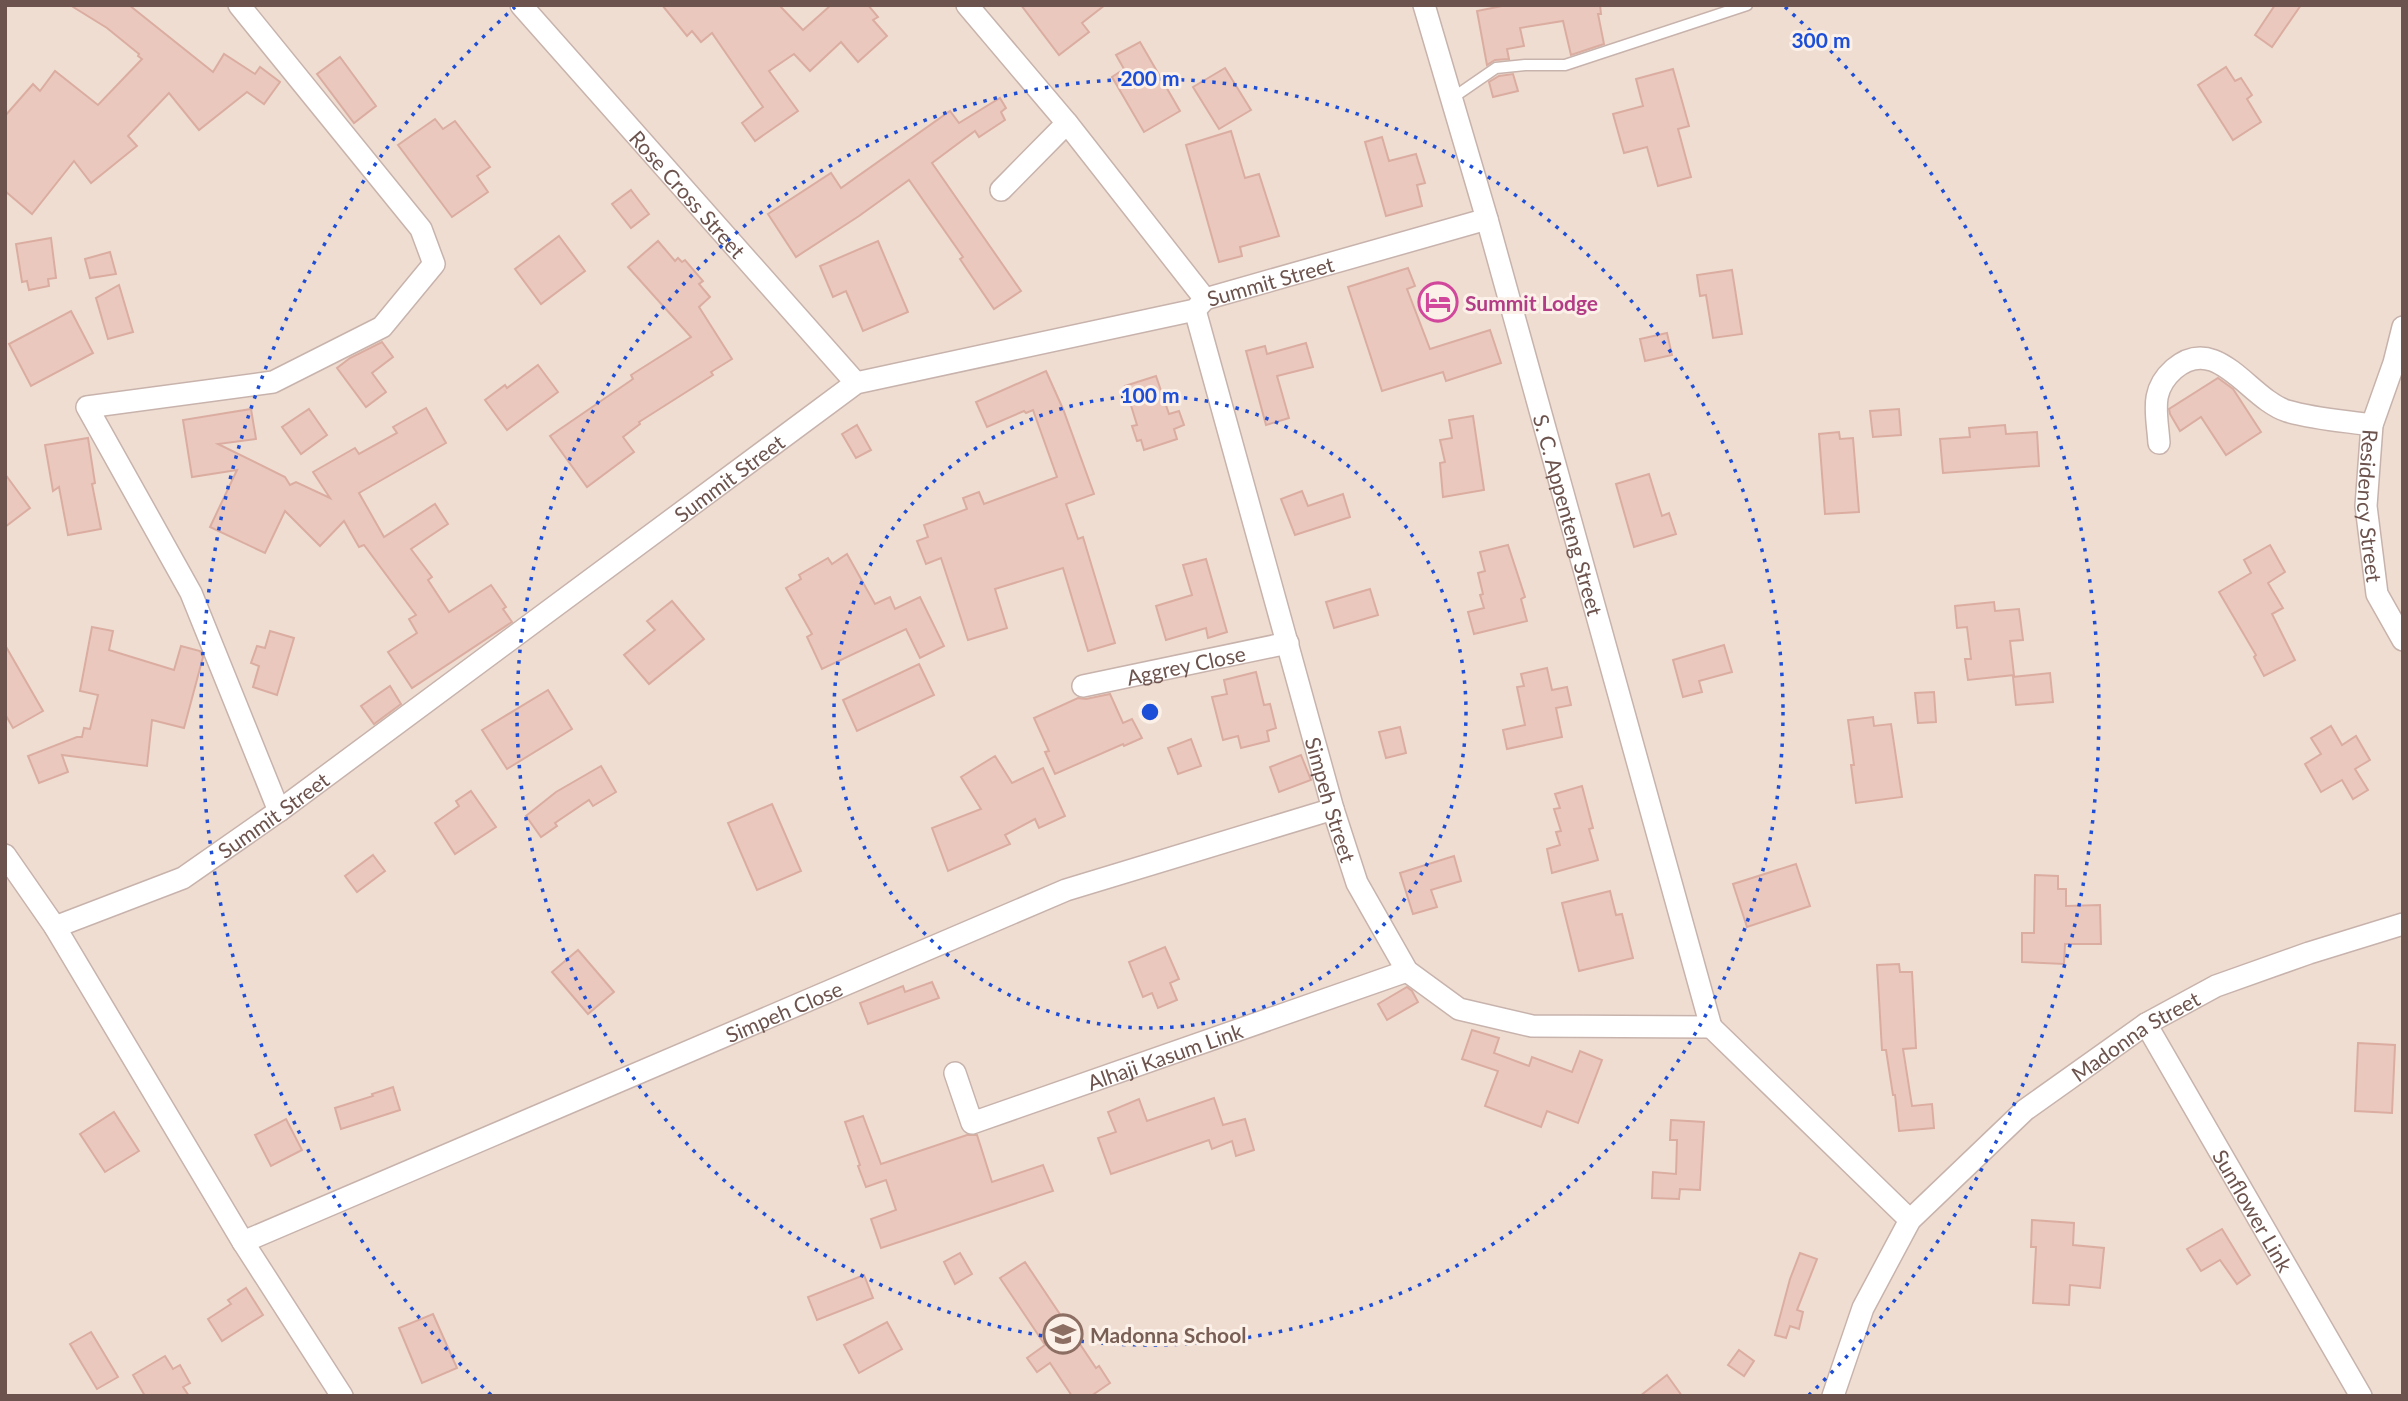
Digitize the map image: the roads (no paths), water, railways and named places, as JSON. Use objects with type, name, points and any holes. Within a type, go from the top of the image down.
[{"type":"street","points":[[240,5],[421,229],[435,264],[382,327],[273,382],[87,407],[191,593],[279,811]]},
{"type":"street","name":"Rose Cross Street","points":[[521,5],[856,383]]},
{"type":"street","points":[[967,5],[1068,124],[1200,304]]},
{"type":"street","name":"S. C. Appenteng Street","points":[[1424,5],[1487,219],[1711,1027]]},
{"type":"street","points":[[1002,190],[1068,124]]},
{"type":"street","name":"Summit Street","points":[[55,927],[183,878],[279,811],[856,383],[1200,304],[1487,219]]},
{"type":"street","name":"Simpeh Street","points":[[1200,304],[1333,809],[1357,883],[1407,971],[1459,1009],[1532,1026],[1711,1027]]},
{"type":"street","name":"Residency Street","points":[[2403,327],[2372,425],[2366,506],[2378,594],[2403,640]]},
{"type":"street","points":[[2159,443],[2155,396],[2165,377],[2182,362],[2202,356],[2229,368],[2259,396],[2286,411],[2372,425]]},
{"type":"street","name":"Aggrey Close","points":[[1083,687],[1288,643]]},
{"type":"street","name":"Simpeh Close","points":[[243,1242],[1066,890],[1333,809]]},
{"type":"street","points":[[5,855],[55,927],[243,1242],[342,1396]]},
{"type":"street","name":"Madonna Street","points":[[1833,1396],[1864,1308],[1910,1220],[2025,1110],[2146,1024],[2216,986],[2403,924]]},
{"type":"street","name":"Alhaji Kasum Link","points":[[955,1073],[972,1123],[1407,971]]},
{"type":"street","name":"Sunflower Link","points":[[2146,1024],[2361,1396]]},
{"type":"street","points":[[1711,1027],[1910,1220]]},
{"type":"lane","points":[[1451,99],[1496,68],[1565,65],[1746,5]]},
{"type":"place","name":"Summit Lodge","points":[[1438,302]]},
{"type":"place","name":"Madonna School","points":[[1063,1334]]}]
